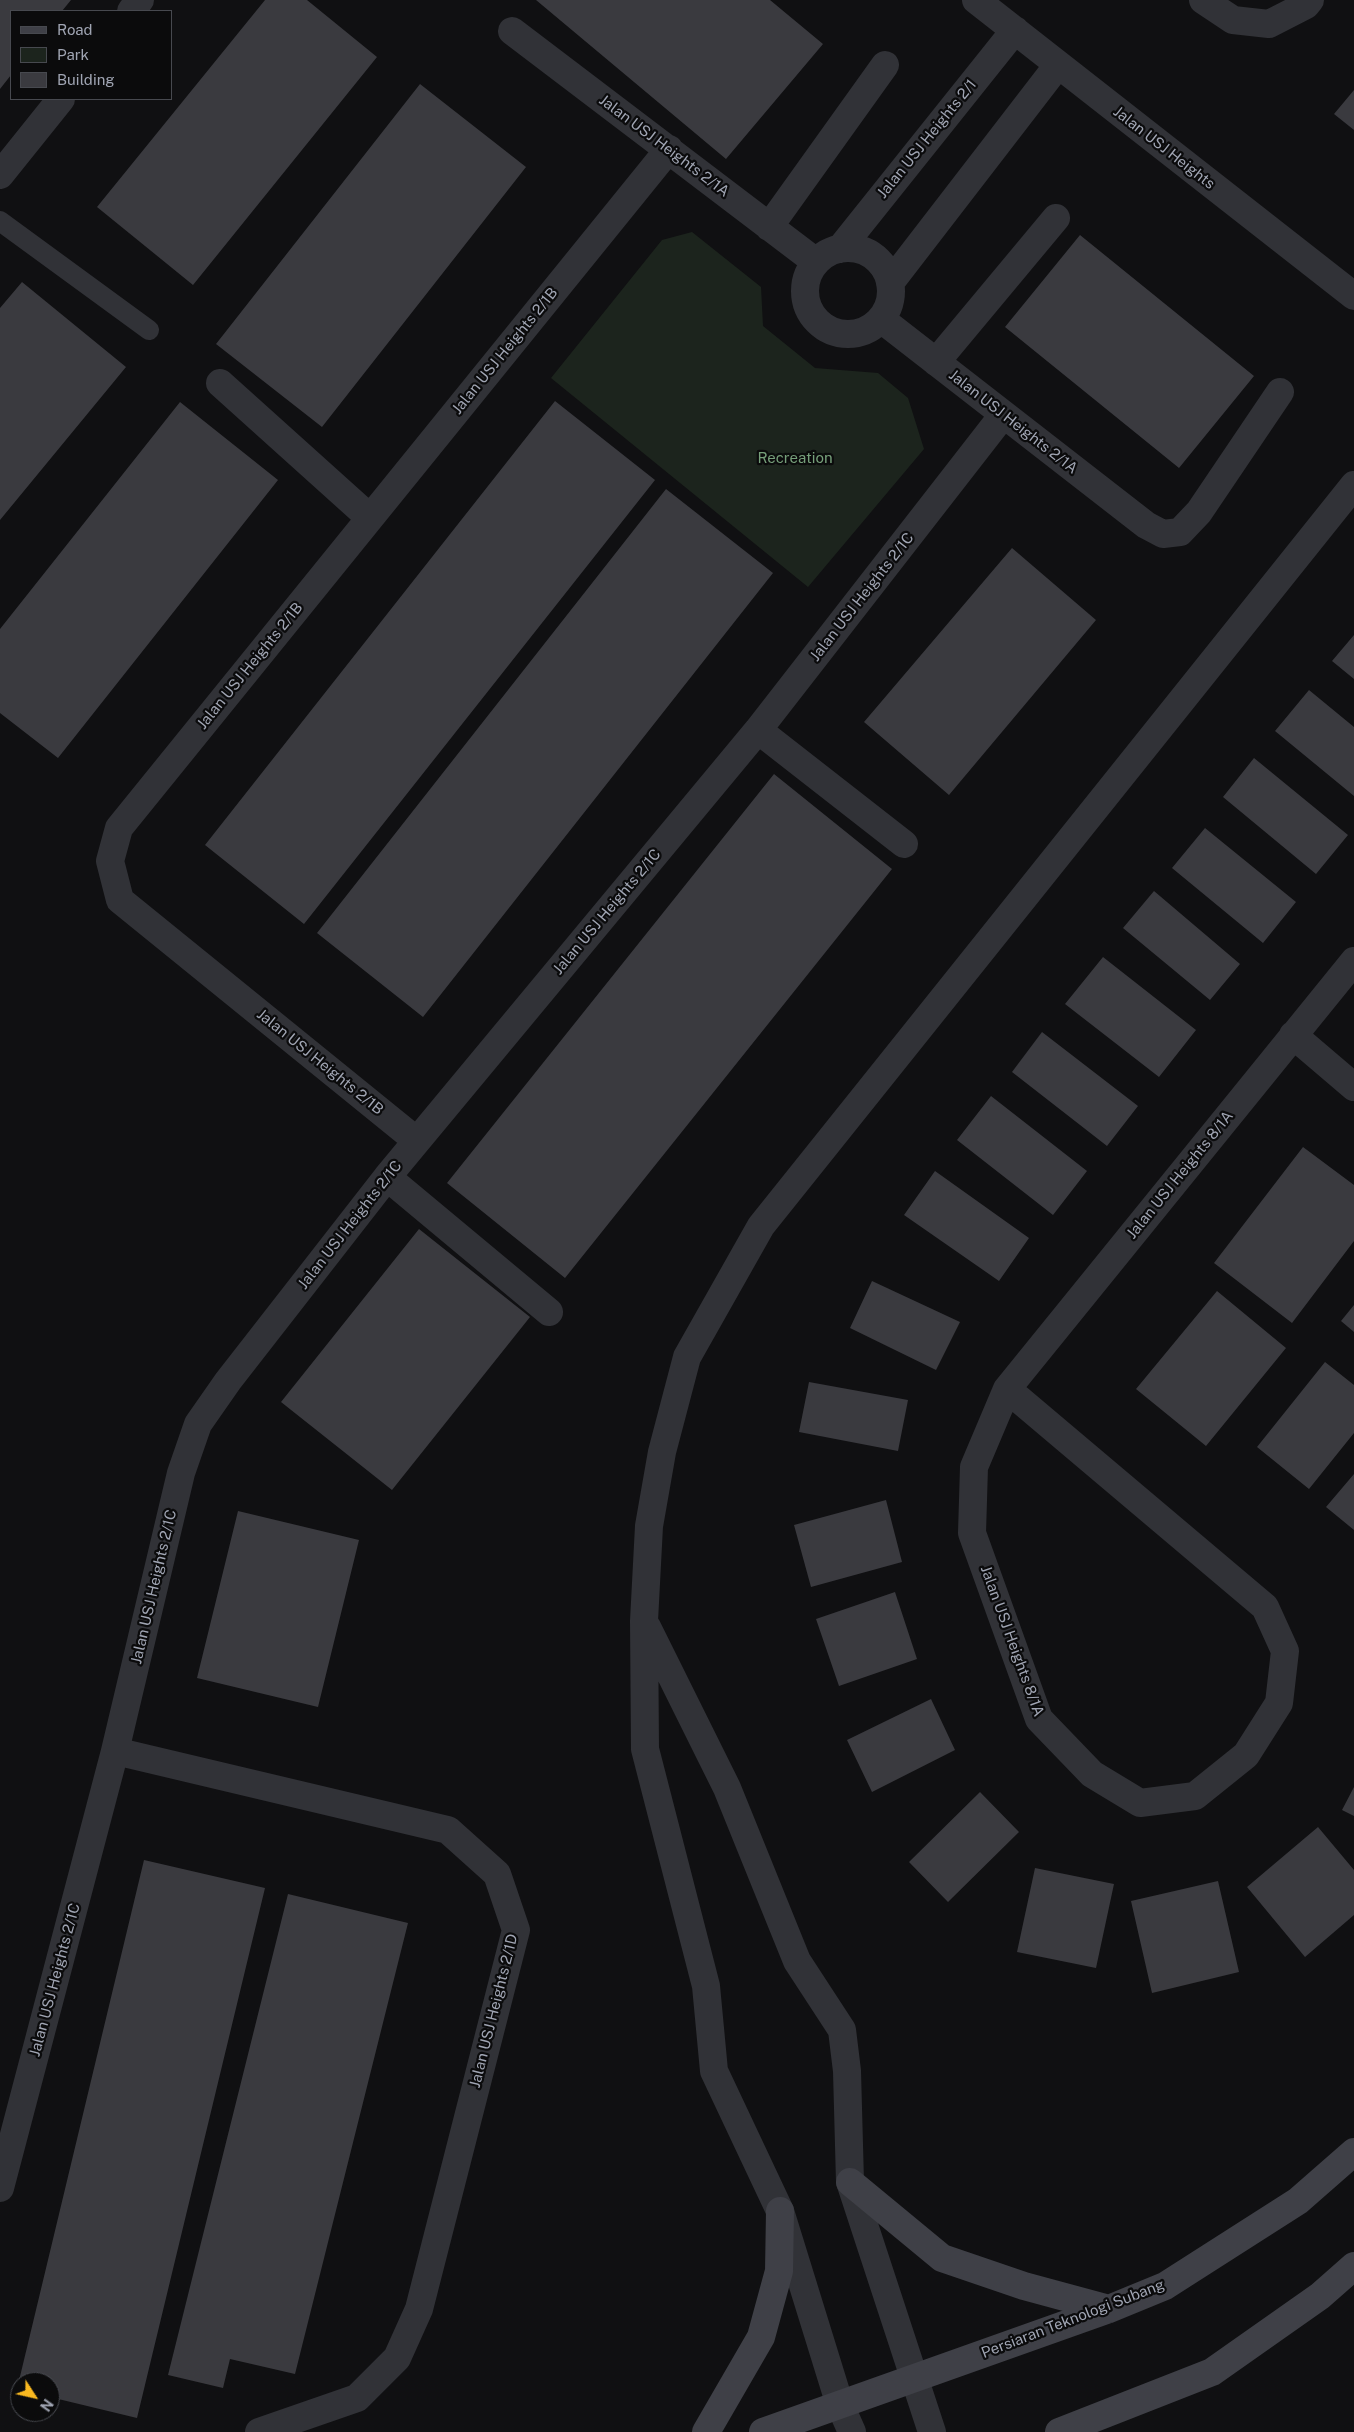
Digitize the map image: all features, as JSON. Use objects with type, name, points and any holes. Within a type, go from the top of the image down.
[{"type":"main road","name":"Persiaran Teknologi Subang","points":[[763,2432],[914,2380],[1109,2309],[1165,2286],[1298,2201],[1354,2152]]},
{"type":"main road","points":[[850,2182],[942,2258],[1024,2286],[1109,2309]]},
{"type":"main road","points":[[706,2432],[761,2337],[778,2271],[780,2211]]},
{"type":"main road","points":[[1064,2431],[1212,2372],[1320,2296],[1354,2266]]},
{"type":"street","points":[[132,10],[140,0]]},
{"type":"street","name":"Jalan USJ Heights","points":[[976,0],[1354,296]]},
{"type":"street","points":[[1203,0],[1232,20],[1269,24],[1306,5],[1310,0]]},
{"type":"street","name":"Jalan USJ Heights 2/1","points":[[840,249],[1015,30]]},
{"type":"street","name":"Jalan USJ Heights 2/1A","points":[[512,31],[816,262]]},
{"type":"street","points":[[769,227],[885,65]]},
{"type":"street","points":[[890,283],[1058,65]]},
{"type":"street","points":[[0,175],[60,100]]},
{"type":"street","name":"Jalan USJ Heights 2/1B","points":[[417,1141],[120,900],[110,861],[119,828],[669,149]]},
{"type":"street","points":[[936,362],[1056,218]]},
{"type":"street","points":[[840,249],[857,249],[872,255],[884,268],[890,283],[890,302],[881,318],[865,331],[846,335],[827,330],[812,317],[805,299],[806,279],[816,262],[827,254],[840,249]]},
{"type":"street","name":"Jalan USJ Heights 2/1A","points":[[881,318],[1146,525],[1163,534],[1180,532],[1199,512],[1280,392]]},
{"type":"street","points":[[220,383],[370,518]]},
{"type":"street","name":"Jalan USJ Heights 2/1C","points":[[0,2188],[115,1751],[181,1474],[198,1424],[228,1381],[387,1177],[758,730],[1003,415]]},
{"type":"street","points":[[852,2432],[840,2405],[780,2211],[714,2072],[706,1986],[645,1749],[644,1622],[649,1526],[662,1452],[688,1358],[762,1226],[1354,485]]},
{"type":"street","points":[[758,730],[904,844]]},
{"type":"street","name":"Jalan USJ Heights 8/1A","points":[[1007,1389],[1265,1607],[1285,1651],[1280,1703],[1246,1754],[1195,1796],[1140,1803],[1092,1774],[1039,1719],[972,1533],[974,1467],[1007,1389],[1354,961]]},
{"type":"street","points":[[1293,1035],[1354,1087]]},
{"type":"street","points":[[387,1177],[549,1312]]},
{"type":"street","points":[[644,1622],[727,1788],[797,1961],[842,2030],[848,2071],[850,2182],[932,2432]]},
{"type":"street","name":"Jalan USJ Heights 2/1D","points":[[115,1751],[448,1830],[497,1874],[516,1930],[419,2309],[397,2358],[357,2398],[259,2432]]},
{"type":"lane","points":[[0,222],[149,330]]},
{"type":"green space","name":"Recreation","points":[[692,232],[761,287],[763,326],[815,368],[878,373],[908,398],[924,449],[808,587],[551,378],[662,240]]},
{"type":"building","points":[[0,0],[71,0],[63,10],[10,10],[10,76],[0,89]]},
{"type":"building","points":[[265,0],[307,0],[377,57],[193,285],[97,207]]},
{"type":"building","points":[[536,0],[770,0],[823,44],[726,159]]},
{"type":"building","points":[[420,84],[526,167],[322,427],[216,344]]},
{"type":"building","points":[[1354,90],[1354,130],[1334,114]]},
{"type":"building","points":[[1080,235],[1254,376],[1179,468],[1005,327]]},
{"type":"building","points":[[22,282],[126,367],[0,520],[0,308]]},
{"type":"building","points":[[555,401],[655,480],[304,924],[205,845]]},
{"type":"building","points":[[180,402],[278,480],[58,758],[0,713],[0,629]]},
{"type":"building","points":[[666,489],[773,573],[423,1017],[317,933]]},
{"type":"building","points":[[1012,548],[1096,620],[949,795],[864,722]]},
{"type":"building","points":[[1354,635],[1354,679],[1332,661]]},
{"type":"building","points":[[1309,690],[1354,727],[1354,796],[1275,731]]},
{"type":"building","points":[[1254,758],[1348,835],[1316,874],[1223,797]]},
{"type":"building","points":[[774,774],[892,869],[565,1278],[447,1183]]},
{"type":"building","points":[[1205,828],[1296,902],[1263,943],[1172,868]]},
{"type":"building","points":[[1154,891],[1240,964],[1210,1000],[1123,928]]},
{"type":"building","points":[[1103,957],[1196,1030],[1159,1077],[1065,1004]]},
{"type":"building","points":[[1042,1032],[1138,1106],[1107,1146],[1012,1072]]},
{"type":"building","points":[[991,1096],[1087,1171],[1053,1215],[957,1140]]},
{"type":"building","points":[[1303,1147],[1354,1185],[1354,1241],[1292,1323],[1214,1263]]},
{"type":"building","points":[[935,1171],[1029,1238],[999,1281],[904,1215]]},
{"type":"building","points":[[419,1229],[530,1317],[392,1490],[281,1402]]},
{"type":"building","points":[[872,1281],[960,1322],[936,1370],[850,1328]]},
{"type":"building","points":[[1217,1291],[1286,1348],[1206,1446],[1136,1389]]},
{"type":"building","points":[[1354,1305],[1354,1332],[1341,1321]]},
{"type":"building","points":[[1325,1362],[1354,1385],[1354,1433],[1309,1489],[1257,1447]]},
{"type":"building","points":[[809,1382],[908,1400],[898,1451],[799,1432]]},
{"type":"building","points":[[1354,1474],[1354,1530],[1326,1507]]},
{"type":"building","points":[[886,1500],[902,1562],[811,1587],[794,1525]]},
{"type":"building","points":[[238,1511],[359,1540],[318,1707],[197,1678]]},
{"type":"building","points":[[895,1592],[917,1659],[839,1686],[816,1619]]},
{"type":"building","points":[[931,1699],[955,1750],[872,1792],[847,1740]]},
{"type":"building","points":[[1354,1787],[1354,1816],[1342,1810]]},
{"type":"building","points":[[980,1792],[1019,1832],[948,1902],[909,1862]]},
{"type":"building","points":[[1318,1827],[1354,1870],[1354,1915],[1305,1957],[1247,1887]]},
{"type":"building","points":[[144,1860],[265,1888],[137,2418],[60,2399],[60,2372],[21,2372]]},
{"type":"building","points":[[1035,1868],[1114,1884],[1096,1968],[1017,1952]]},
{"type":"building","points":[[1218,1881],[1239,1972],[1152,1993],[1131,1901]]},
{"type":"building","points":[[288,1894],[408,1923],[295,2374],[230,2359],[223,2388],[168,2375]]}]
